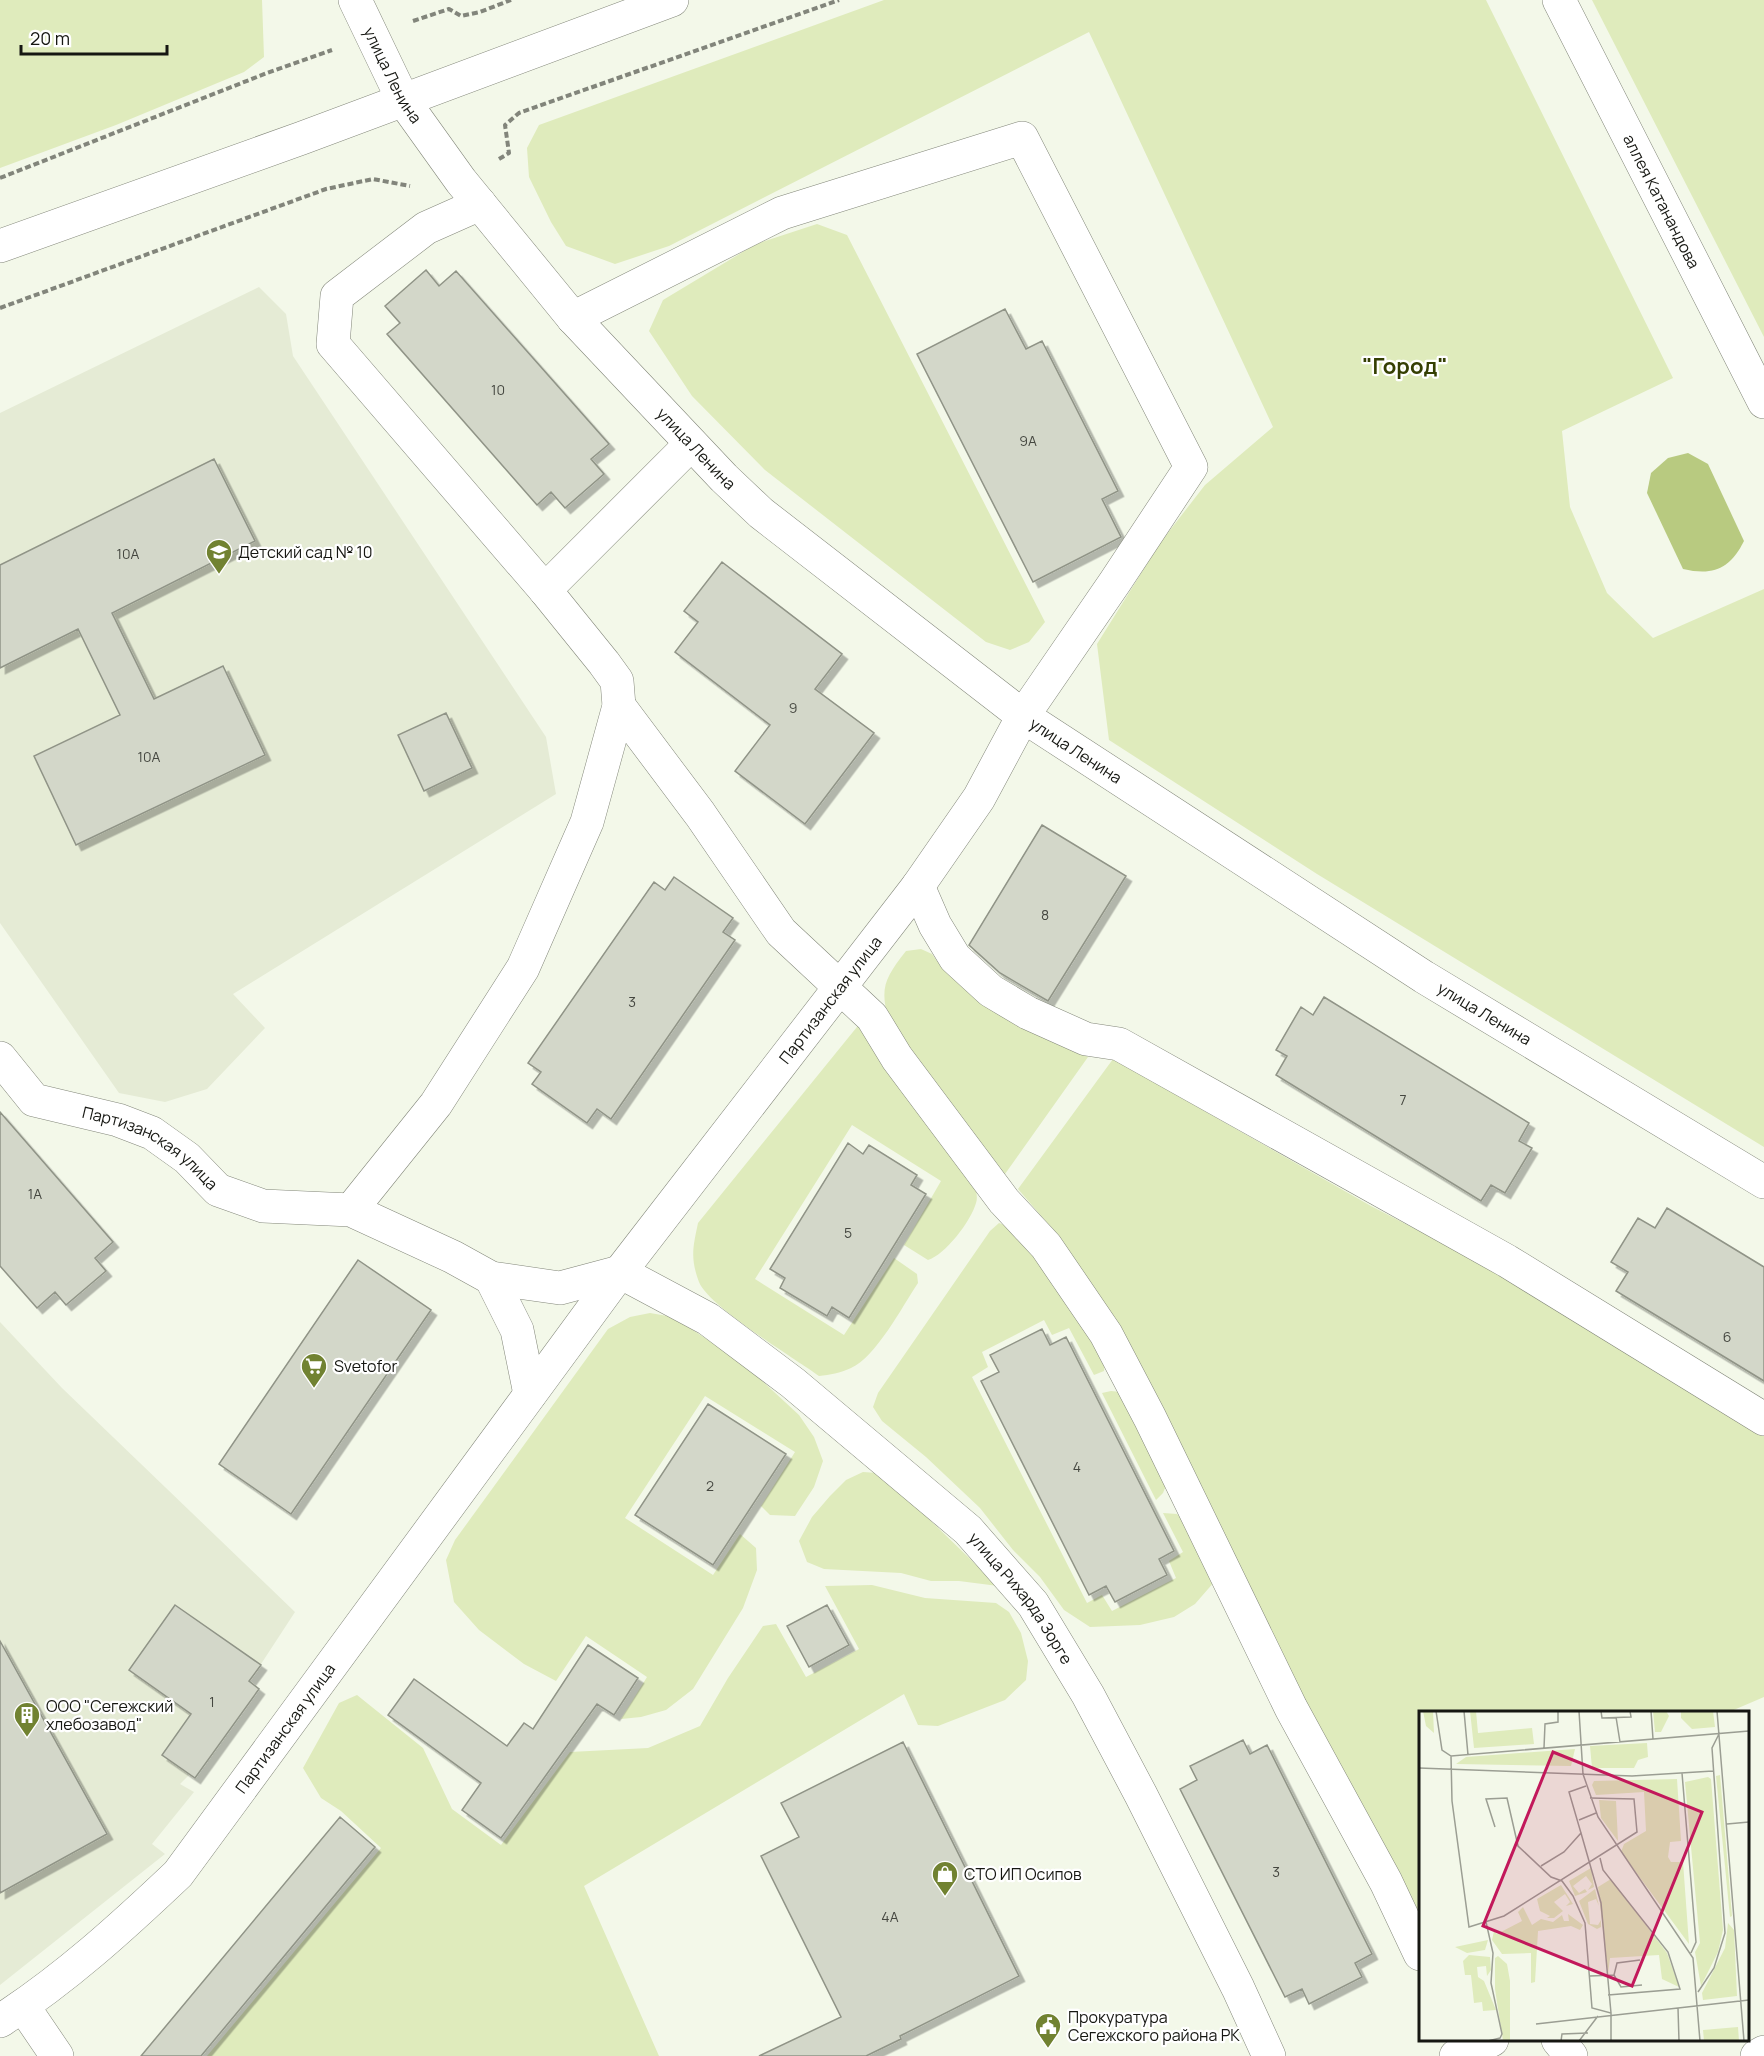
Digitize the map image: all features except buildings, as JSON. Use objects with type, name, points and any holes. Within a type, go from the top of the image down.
[{"type":"street","name":"улица Ленина","points":[[355,0],[403,100],[471,193],[573,318],[761,513],[1023,716],[1424,977],[1764,1182]]},
{"type":"street","points":[[0,246],[672,0]]},
{"type":"street","name":"аллея Катанандова","points":[[1559,0],[1764,402]]},
{"type":"street","name":"Партизанская улица","points":[[12,2014],[103,1944],[178,1874],[620,1272],[918,886],[978,798],[1023,716],[1191,467],[1022,138],[783,213],[573,318]]},
{"type":"street","points":[[351,1210],[436,1104],[523,968],[587,822],[619,706],[617,681],[544,590],[333,344],[337,296],[471,193]]},
{"type":"street","points":[[544,590],[692,444]]},
{"type":"street","points":[[619,706],[700,814],[781,932],[872,1017],[897,1058],[1004,1201],[1046,1246],[1106,1334],[1150,1418],[1190,1505],[1291,1708],[1386,1882],[1419,1952]]},
{"type":"street","points":[[918,886],[935,924],[955,958],[992,991],[1028,1013],[1086,1039],[1119,1044],[1507,1261],[1764,1419]]},
{"type":"street","name":"Партизанская улица","points":[[0,1058],[34,1100],[118,1120],[152,1133],[187,1158],[218,1190],[263,1206],[351,1210],[453,1257],[491,1278],[560,1288],[620,1272]]},
{"type":"street","name":"улица Рихарда Зорге","points":[[620,1272],[708,1319],[793,1383],[968,1530],[1033,1604],[1088,1695],[1141,1795],[1238,1988],[1269,2056]]},
{"type":"street","points":[[491,1278],[516,1330],[530,1394]]},
{"type":"street","points":[[12,2014],[57,2056]]},
{"type":"street","points":[[1559,2041],[1571,2056]]},
{"type":"street","points":[[1757,2056],[1764,2052]]},
{"type":"path","points":[[0,308],[326,189],[373,180],[408,185],[429,200],[471,193],[509,153],[505,125],[519,113],[839,0]]},
{"type":"path","points":[[0,178],[267,73]]},
{"type":"shaded area","points":[[0,0],[262,0],[264,57],[244,72],[116,125],[0,168]]},
{"type":"shaded area","points":[[884,0],[1486,0],[1673,378],[1562,431],[1570,507],[1607,593],[1653,638],[1764,589],[1764,1147],[1317,874],[1109,740],[1097,644],[1160,543],[1205,485],[1273,427],[1089,32],[669,246],[615,264],[566,246],[551,222],[529,177],[527,148],[539,125]]},
{"type":"shaded area","points":[[1592,0],[1764,0],[1764,337]]},
{"type":"shaded area","points":[[817,224],[847,235],[1045,622],[1029,642],[1010,650],[986,642],[765,470],[692,396],[649,331],[663,300],[756,244]]},
{"type":"shaded area","name":"Детский сад № 10","points":[[259,287],[286,314],[293,356],[546,737],[556,794],[233,994],[265,1028],[207,1089],[165,1102],[119,1093],[0,923],[0,413]]},
{"type":"shaded area","points":[[1688,453],[1708,464],[1744,541],[1733,558],[1712,571],[1683,569],[1647,493],[1651,473],[1668,458]]},
{"type":"shaded area","points":[[921,949],[932,954],[942,968],[964,987],[1038,1034],[1088,1057],[1005,1174],[994,1171],[890,1024],[884,993],[888,977],[906,951]]},
{"type":"shaded area","points":[[861,1022],[975,1185],[977,1201],[969,1219],[949,1245],[928,1260],[904,1245],[941,1181],[852,1125],[755,1279],[844,1335],[894,1258],[917,1274],[918,1283],[888,1330],[870,1353],[851,1368],[835,1374],[819,1376],[734,1318],[706,1292],[696,1274],[693,1259],[694,1246],[698,1223]]},
{"type":"shaded area","points":[[1113,1059],[1371,1206],[1502,1274],[1764,1434],[1764,1697],[1731,1711],[1419,1711],[1419,1923],[1303,1699],[1203,1496],[1164,1409],[1117,1325],[1055,1232],[1018,1189]]},
{"type":"shaded area","points":[[999,1223],[1012,1228],[1038,1256],[1105,1357],[1104,1371],[1094,1375],[1069,1328],[1052,1335],[1044,1320],[982,1352],[988,1367],[972,1377],[1087,1603],[1102,1595],[1112,1611],[1176,1578],[1169,1561],[1183,1552],[1163,1513],[1177,1514],[1191,1528],[1215,1581],[1195,1604],[1174,1617],[1140,1625],[1090,1627],[1064,1610],[1040,1577],[1013,1550],[980,1508],[926,1457],[882,1421],[873,1407],[878,1393],[990,1231]]},
{"type":"shaded area","points":[[650,1313],[673,1317],[743,1363],[799,1415],[814,1437],[823,1461],[814,1487],[795,1516],[770,1515],[761,1506],[795,1452],[705,1396],[625,1518],[713,1575],[740,1534],[756,1548],[757,1570],[743,1608],[693,1689],[666,1710],[641,1717],[621,1719],[647,1677],[586,1636],[556,1681],[524,1664],[479,1630],[454,1602],[446,1560],[455,1540],[608,1329],[630,1317]]},
{"type":"shaded area","name":"ООО \"Сегежский хлебозавод\"","points":[[0,1322],[62,1388],[295,1612],[250,1681],[259,1689],[195,1778],[189,1775],[180,1784],[194,1792],[152,1844],[165,1854],[0,1985]]},
{"type":"shaded area","points":[[1121,1392],[1167,1483],[1163,1493],[1156,1500],[1102,1393]]},
{"type":"shaded area","points":[[863,1472],[877,1473],[898,1489],[998,1586],[959,1581],[931,1581],[901,1573],[824,1569],[807,1562],[799,1541],[812,1517],[846,1480]]},
{"type":"shaded area","points":[[872,1585],[925,1598],[996,1603],[1009,1612],[1021,1633],[1028,1661],[1026,1680],[1005,1700],[938,1726],[918,1725],[904,1694],[584,1886],[659,2056],[207,2056],[381,1848],[341,1811],[321,1798],[303,1768],[339,1703],[357,1695],[423,1748],[452,1809],[501,1845],[570,1752],[648,1748],[700,1726],[728,1678],[763,1626],[776,1624],[806,1677],[859,1649],[825,1586]]},
{"type":"place","name":"Детский сад № 10","points":[[219,575]]},
{"type":"place","name":"Svetofor","points":[[314,1389]]},
{"type":"place","name":"ООО \"Сегежский хлебозавод\"","points":[[27,1738]]},
{"type":"place","name":"СТО ИП Осипов","points":[[945,1897]]},
{"type":"place","name":"Прокуратура Сегежского района РК","points":[[1048,2049]]},
{"type":"district","name":"\"Город\"","points":[[1405,366]]}]
